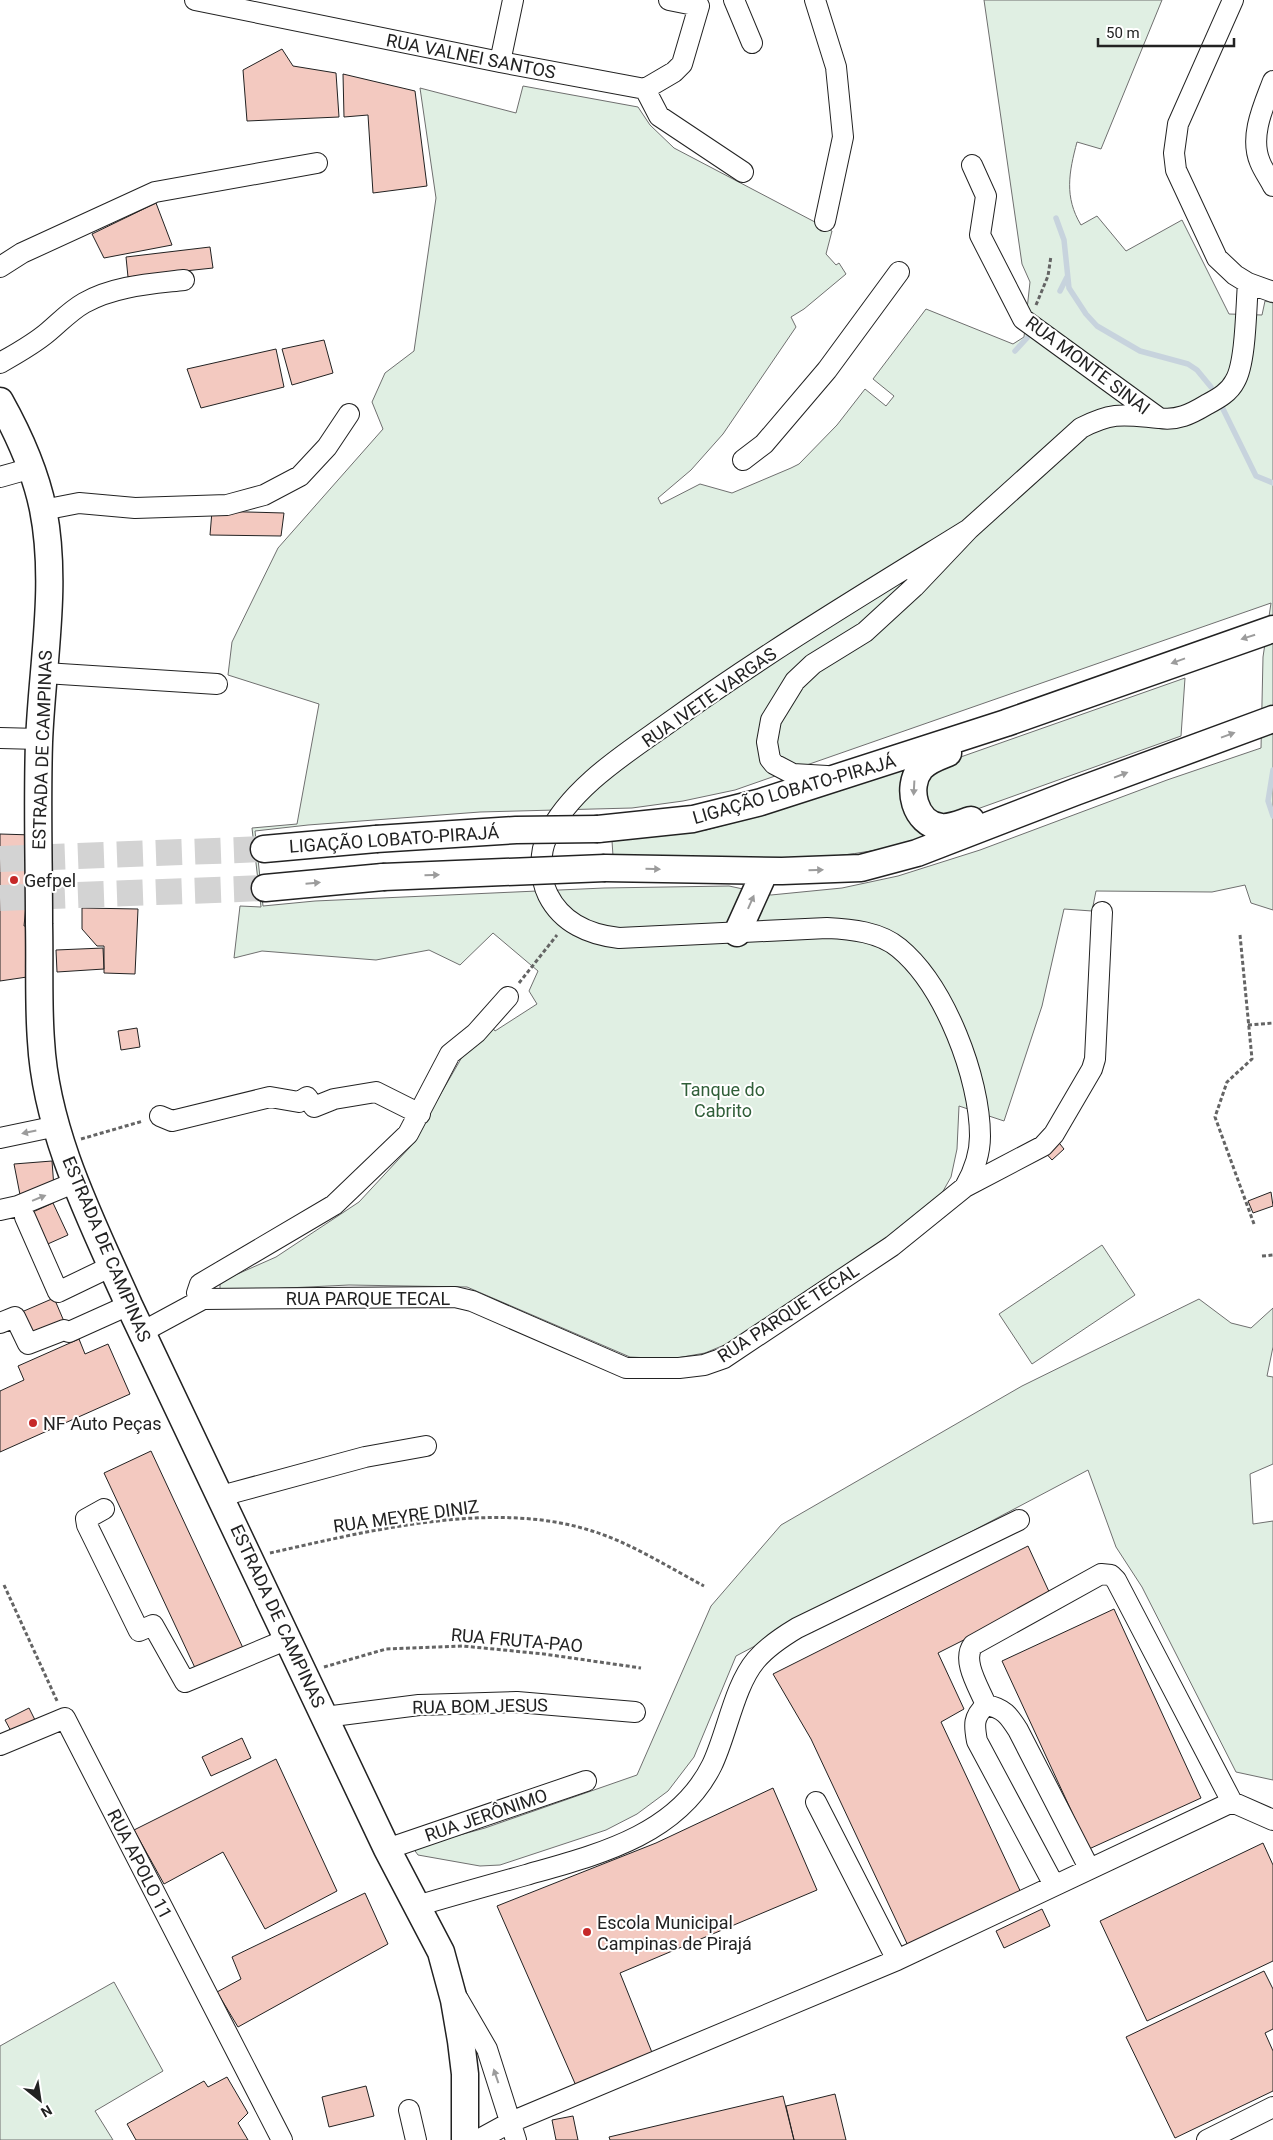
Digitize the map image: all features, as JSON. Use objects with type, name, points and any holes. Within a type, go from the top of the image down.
[{"type":"main road","name":"ESTRADA DE CAMPINAS","points":[[0,401],[17,431],[32,468],[43,510],[47,553],[45,673],[39,739],[41,1042],[50,1100],[76,1182],[129,1305],[387,1849],[441,1952],[454,2000],[463,2058],[465,2140]]},
{"type":"main road","name":"LIGAÇÃO LOBATO-PIRAJÁ","points":[[264,849],[376,839],[516,830],[598,829],[693,819],[761,802],[847,776],[1006,723],[1224,644],[1273,629]]},
{"type":"main road","name":"LIGAÇÃO LOBATO-PIRAJÁ","points":[[265,888],[383,877],[604,868],[765,871],[861,868],[918,853],[1075,792],[1273,719]]},
{"type":"main road","points":[[1006,723],[930,760],[920,769],[913,789],[914,800],[924,818],[932,824],[947,827],[1075,792]]},
{"type":"main road","points":[[737,933],[765,871]]},
{"type":"street","name":"RUA VALNEI SANTOS","points":[[194,0],[500,62],[646,89]]},
{"type":"street","points":[[500,62],[512,0]]},
{"type":"street","points":[[669,0],[698,3],[682,64],[674,72],[646,89],[659,116],[743,172]]},
{"type":"street","points":[[734,0],[752,43]]},
{"type":"street","points":[[815,0],[836,66],[843,137],[825,221]]},
{"type":"street","points":[[1233,0],[1178,124],[1174,153],[1176,170],[1211,247],[1225,266],[1248,283],[1273,292]]},
{"type":"street","points":[[1273,81],[1256,140],[1259,161],[1273,186]]},
{"type":"street","points":[[0,267],[22,253],[155,192],[317,163]]},
{"type":"street","name":"RUA MONTE SINAI","points":[[972,165],[986,196],[980,235],[1018,312],[1028,325],[1160,418],[1180,418],[1190,414],[1227,392],[1235,382],[1240,367],[1248,283]]},
{"type":"street","points":[[743,460],[764,444],[827,370],[899,272]]},
{"type":"street","points":[[0,363],[47,333],[64,316],[106,293],[133,286],[184,280]]},
{"type":"street","points":[[43,510],[79,503],[135,508],[228,505],[264,495],[300,476],[328,447],[349,414]]},
{"type":"street","name":"RUA IVETE VARGAS","points":[[847,776],[804,776],[787,771],[774,764],[767,751],[768,731],[771,720],[794,681],[804,671],[864,632],[914,587],[969,529],[1082,428],[1101,417],[1117,414],[1160,418]]},
{"type":"street","points":[[0,477],[32,468]]},
{"type":"street","name":"RUA IVETE VARGAS","points":[[965,1187],[974,1172],[980,1136],[976,1088],[962,1049],[931,984],[916,964],[898,946],[853,929],[827,928],[619,938],[588,932],[569,920],[556,908],[547,894],[541,858],[546,837],[578,794],[637,746],[729,680],[969,529]]},
{"type":"street","points":[[45,673],[217,684]]},
{"type":"street","points":[[0,738],[39,739]]},
{"type":"street","name":"RUA PARQUE TECAL","points":[[142,1332],[203,1299],[455,1297],[472,1301],[626,1368],[704,1366],[724,1358],[892,1246],[965,1187],[1043,1146],[1054,1134],[1092,1069],[1095,1059],[1102,912]]},
{"type":"street","points":[[203,1299],[197,1292],[200,1284],[334,1205],[408,1134],[450,1054],[476,1033],[508,997]]},
{"type":"street","points":[[160,1116],[172,1121],[270,1098],[299,1102],[307,1097],[314,1107],[334,1099],[376,1092],[420,1114]]},
{"type":"street","points":[[0,1138],[57,1126]]},
{"type":"street","points":[[0,1210],[29,1202],[76,1182]]},
{"type":"street","points":[[25,1217],[58,1292],[112,1266]]},
{"type":"street","points":[[0,1323],[15,1317],[28,1344],[64,1330],[69,1332],[129,1305]]},
{"type":"street","points":[[221,1496],[357,1459],[426,1446]]},
{"type":"street","points":[[104,1509],[86,1520],[87,1525],[139,1631],[153,1625],[185,1682],[288,1639]]},
{"type":"street","points":[[417,1906],[582,1859],[613,1848],[644,1833],[670,1817],[692,1795],[712,1765],[748,1672],[767,1649],[797,1628],[1019,1520]]},
{"type":"street","points":[[986,1705],[969,1663],[969,1651],[974,1645],[1102,1574],[1110,1575],[1116,1580],[1232,1802],[1273,1820]]},
{"type":"street","name":"RUA BOM JESUS","points":[[325,1717],[419,1705],[517,1702],[635,1712]]},
{"type":"street","points":[[986,1705],[1000,1708],[1008,1715],[1018,1730],[1089,1868]]},
{"type":"street","points":[[986,1705],[978,1713],[974,1723],[976,1741],[1054,1885]]},
{"type":"street","points":[[0,1745],[65,1718]]},
{"type":"street","name":"RUA APOLO 11","points":[[65,1718],[282,2140]]},
{"type":"street","name":"RUA JERÔNIMO","points":[[387,1849],[586,1781]]},
{"type":"street","points":[[816,1802],[897,1960]]},
{"type":"street","points":[[478,2140],[514,2131],[897,1960],[1232,1802]]},
{"type":"street","points":[[449,1982],[486,2049],[514,2131]]},
{"type":"street","points":[[1207,2140],[1273,2107]]},
{"type":"street","points":[[409,2110],[416,2140]]},
{"type":"path","points":[[1028,325],[1048,276],[1051,256]]},
{"type":"path","points":[[508,997],[569,920]]},
{"type":"path","points":[[1240,935],[1252,1059],[1227,1082],[1215,1117],[1254,1224]]},
{"type":"path","points":[[1248,1025],[1273,1023]]},
{"type":"path","points":[[85,1138],[160,1116]]},
{"type":"path","points":[[1262,1256],[1273,1254]]},
{"type":"path","name":"RUA MEYRE DINIZ","points":[[250,1557],[346,1536],[458,1519],[528,1518],[592,1531],[704,1586]]},
{"type":"path","points":[[4,1585],[65,1718]]},
{"type":"path","name":"RUA FRUTA-PAO","points":[[304,1673],[386,1649],[463,1646],[544,1654],[641,1668]]},
{"type":"green space","name":"Tanque do Cabrito","points":[[984,0],[1162,0],[1101,149],[1077,142],[1070,174],[1070,194],[1081,225],[1097,216],[1126,251],[1182,220],[1229,314],[1262,315],[1265,301],[1273,303],[1273,910],[1251,903],[1245,885],[1212,892],[1096,891],[1092,911],[1064,909],[1042,1006],[1004,1121],[959,1106],[957,1149],[951,1177],[942,1193],[882,1243],[729,1343],[705,1353],[671,1359],[630,1357],[467,1287],[349,1285],[225,1291],[220,1289],[220,1284],[224,1280],[276,1257],[359,1202],[410,1147],[462,1057],[492,1027],[495,1031],[537,1004],[529,991],[538,971],[493,933],[460,965],[429,950],[376,960],[262,951],[234,958],[240,906],[261,907],[252,828],[297,824],[319,704],[228,675],[232,642],[278,548],[383,429],[372,402],[385,373],[414,351],[436,198],[420,88],[516,113],[523,86],[638,107],[650,125],[674,148],[832,231],[826,254],[836,265],[839,263],[846,274],[804,309],[791,317],[796,327],[723,434],[691,470],[658,498],[661,504],[700,484],[732,493],[799,464],[837,425],[865,389],[886,406],[894,396],[873,379],[926,309],[1013,344],[1024,337],[1030,282],[1022,264]],"holes":[[[1271,603],[1263,657],[1261,748],[1167,780],[980,850],[898,876],[842,888],[771,895],[729,886],[604,888],[315,901],[263,906],[255,831],[308,825],[480,812],[632,808],[683,801],[735,790]]]},
{"type":"green space","points":[[1185,678],[1181,736],[955,817],[935,814],[926,801],[926,777],[955,759]]},
{"type":"green space","points":[[906,765],[902,779],[901,798],[908,812],[932,835],[894,846],[854,854],[814,858],[733,859],[613,856],[612,841],[706,830],[739,821]]},
{"type":"green space","points":[[1102,1245],[1135,1295],[1032,1364],[999,1314]]},
{"type":"green space","points":[[1199,1299],[1231,1323],[1251,1328],[1273,1308],[1273,1347],[1267,1376],[1273,1377],[1273,1464],[1250,1474],[1253,1524],[1273,1521],[1273,1780],[1236,1772],[1142,1587],[1116,1547],[1088,1470],[736,1656],[694,1757],[668,1791],[637,1814],[606,1830],[500,1865],[480,1866],[418,1855],[413,1848],[485,1828],[637,1775],[711,1606],[781,1525],[1022,1386]]},
{"type":"green space","points":[[114,1982],[163,2071],[95,2111],[113,2140],[0,2140],[0,2046]]},
{"type":"building","points":[[282,49],[293,66],[336,73],[339,117],[247,121],[243,70]]},
{"type":"building","points":[[343,74],[415,91],[427,186],[373,193],[368,115],[344,117]]},
{"type":"building","points":[[156,203],[172,245],[104,258],[92,234]]},
{"type":"building","points":[[210,247],[213,268],[128,277],[126,257]]},
{"type":"building","points":[[324,340],[333,373],[292,385],[282,349]]},
{"type":"building","points":[[276,349],[284,387],[201,408],[187,369]]},
{"type":"building","points":[[212,511],[284,513],[281,536],[210,535]]},
{"type":"building","name":"Gefpel","points":[[0,834],[33,835],[24,926],[29,926],[27,977],[0,981]]},
{"type":"building","points":[[82,908],[138,909],[135,974],[104,973],[104,946],[97,946],[82,929]]},
{"type":"building","points":[[103,948],[104,969],[57,972],[56,950]]},
{"type":"building","points":[[137,1028],[140,1047],[121,1050],[118,1031]]},
{"type":"building","points":[[1056,1139],[1064,1149],[1052,1160],[1043,1150]]},
{"type":"building","points":[[52,1161],[55,1201],[22,1205],[14,1164]]},
{"type":"building","points":[[1271,1192],[1273,1206],[1253,1213],[1248,1201]]},
{"type":"building","points":[[53,1203],[68,1235],[41,1247],[26,1215]]},
{"type":"building","points":[[54,1298],[66,1326],[29,1342],[17,1314]]},
{"type":"building","name":"NF Auto Peças","points":[[79,1339],[85,1354],[108,1344],[130,1394],[0,1452],[0,1391],[24,1380],[18,1366]]},
{"type":"building","points":[[151,1451],[243,1648],[196,1670],[104,1473]]},
{"type":"building","points":[[1028,1546],[1051,1596],[938,1653],[964,1709],[941,1722],[1023,1897],[911,1952],[811,1739],[773,1674]]},
{"type":"building","points":[[1114,1609],[1201,1798],[1089,1849],[1002,1661]]},
{"type":"building","points":[[29,1708],[36,1722],[12,1733],[5,1720]]},
{"type":"building","points":[[242,1738],[251,1758],[211,1776],[202,1757]]},
{"type":"building","points":[[276,1759],[337,1891],[265,1929],[223,1852],[164,1884],[134,1830]]},
{"type":"building","points":[[773,1788],[817,1890],[620,1973],[653,2055],[577,2088],[497,1906],[656,1843]]},
{"type":"building","points":[[1263,1843],[1273,1865],[1273,1961],[1147,2021],[1100,1921]]},
{"type":"building","points":[[365,1893],[388,1944],[238,2027],[217,1992],[241,1979],[232,1957]]},
{"type":"building","points":[[1042,1909],[1050,1926],[1004,1948],[996,1931]]},
{"type":"building","points":[[1264,1971],[1273,1989],[1273,2029],[1265,2033],[1273,2051],[1273,2091],[1175,2138],[1126,2037]]},
{"type":"building","points":[[227,2077],[248,2113],[238,2123],[248,2140],[136,2140],[127,2124],[204,2081],[208,2087]]},
{"type":"building","points":[[366,2086],[374,2116],[329,2127],[322,2097]]},
{"type":"building","points":[[835,2094],[846,2140],[794,2140],[786,2106]]},
{"type":"building","points":[[783,2096],[794,2140],[610,2140],[609,2137]]},
{"type":"building","points":[[573,2116],[578,2140],[556,2140],[552,2120]]},
{"type":"waterway","points":[[1056,218],[1064,240],[1069,288],[1086,314],[1097,326],[1140,351],[1188,364],[1197,370],[1211,387]]},
{"type":"waterway","points":[[1060,291],[1067,277]]},
{"type":"waterway","points":[[1015,351],[1027,338]]},
{"type":"waterway","points":[[1223,409],[1256,476],[1273,483]]},
{"type":"waterway","points":[[1273,770],[1268,801],[1273,816]]},
{"type":"tunnel","points":[[0,859],[264,849]]},
{"type":"tunnel","points":[[0,898],[265,888]]},
{"type":"place","name":"Gefpel","points":[[14,880]]},
{"type":"place","name":"NF Auto Peças","points":[[33,1423]]},
{"type":"place","name":"Escola Municipal Campinas de Pirajá","points":[[587,1932]]}]
